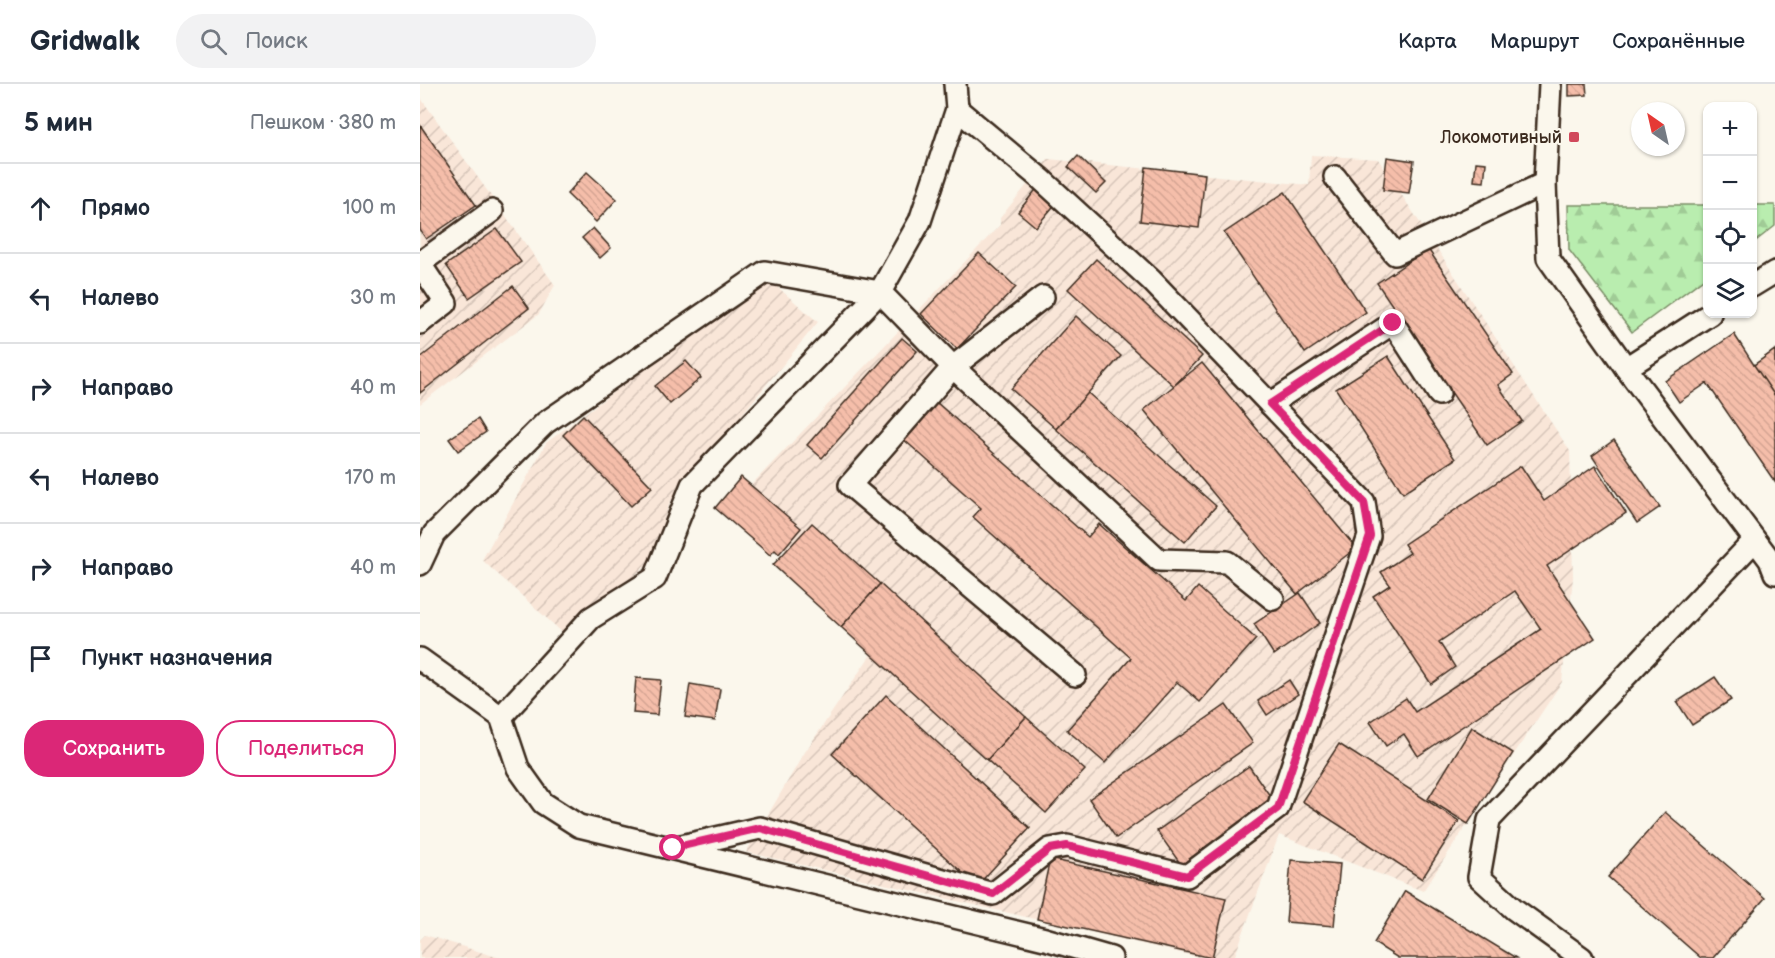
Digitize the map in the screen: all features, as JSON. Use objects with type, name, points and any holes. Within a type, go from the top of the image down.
[{"type":"street","points":[[501,717],[591,618],[655,578],[692,485],[880,292],[921,221],[957,109],[955,84]]},
{"type":"street","points":[[1550,84],[1545,183],[1548,258],[1626,368],[1754,541],[1773,563]]},
{"type":"street","points":[[673,848],[760,828],[993,894],[1050,849],[1067,846],[1187,876],[1278,808],[1370,536],[1364,502],[1152,280],[1041,179],[957,109]]},
{"type":"street","points":[[1335,177],[1395,254],[1545,183]]},
{"type":"street","points":[[420,323],[446,303],[420,263],[492,211]]},
{"type":"street","points":[[420,564],[434,534],[545,423],[765,272],[880,292],[953,367],[1159,560],[1227,562],[1273,599]]},
{"type":"street","points":[[1757,283],[1775,272]]},
{"type":"street","points":[[1043,297],[953,367],[850,485],[1075,675]]},
{"type":"street","points":[[1626,368],[1704,318]]},
{"type":"street","points":[[1270,404],[1393,323],[1439,394]]},
{"type":"street","points":[[1582,958],[1514,909],[1479,877],[1488,820],[1754,541]]},
{"type":"street","points":[[420,659],[501,717],[518,768],[543,803],[579,826],[1045,939],[1111,958]]},
{"type":"shaded area","points":[[420,97],[555,285],[539,314],[420,404]]},
{"type":"shaded area","points":[[1311,155],[1378,159],[1570,451],[1573,578],[1562,682],[1423,891],[1279,835],[1234,958],[1203,958],[746,852],[803,755],[872,653],[1053,805],[735,502],[1000,225],[1000,218],[1048,159],[1309,185]]},
{"type":"shaded area","points":[[766,277],[818,322],[670,502],[650,563],[563,633],[482,560],[546,443]]},
{"type":"shaded area","points":[[425,935],[500,958],[420,958],[420,940]]},
{"type":"green space","points":[[1568,205],[1703,205],[1703,279],[1632,332],[1569,250]]},
{"type":"green space","points":[[1757,205],[1775,205],[1775,226],[1757,240]]},
{"type":"building","points":[[1569,84],[1586,84],[1587,95],[1569,96]]},
{"type":"building","points":[[420,125],[476,205],[426,239],[420,230]]},
{"type":"building","points":[[1078,156],[1106,183],[1096,193],[1068,167]]},
{"type":"building","points":[[1387,157],[1414,161],[1409,193],[1383,190]]},
{"type":"building","points":[[1476,162],[1486,163],[1484,182],[1474,181]]},
{"type":"building","points":[[1146,167],[1205,174],[1199,228],[1140,221]]},
{"type":"building","points":[[587,172],[617,199],[596,222],[567,194]]},
{"type":"building","points":[[1038,187],[1057,202],[1036,227],[1018,212]]},
{"type":"building","points":[[1285,192],[1366,312],[1305,353],[1224,233]]},
{"type":"building","points":[[593,228],[611,248],[600,258],[582,238]]},
{"type":"building","points":[[497,229],[521,262],[469,298],[446,265]]},
{"type":"building","points":[[1428,249],[1513,374],[1498,385],[1522,421],[1487,445],[1377,283]]},
{"type":"building","points":[[979,253],[1016,287],[957,349],[921,314]]},
{"type":"building","points":[[1096,259],[1202,356],[1174,386],[1068,289]]},
{"type":"building","points":[[513,286],[529,308],[420,393],[420,358]]},
{"type":"building","points":[[1076,316],[1121,356],[1056,429],[1011,389]]},
{"type":"building","points":[[1734,334],[1754,365],[1775,350],[1775,482],[1707,383],[1679,402],[1665,381]]},
{"type":"building","points":[[902,338],[917,351],[822,458],[807,445]]},
{"type":"building","points":[[1775,350],[1775,396],[1754,365]]},
{"type":"building","points":[[1388,356],[1455,459],[1403,493],[1336,389]]},
{"type":"building","points":[[686,361],[701,378],[670,404],[655,386]]},
{"type":"building","points":[[1202,363],[1356,548],[1297,594],[1144,410]]},
{"type":"building","points":[[1088,393],[1216,506],[1185,542],[1056,429]]},
{"type":"building","points":[[935,401],[1088,537],[1099,524],[1186,601],[1198,587],[1256,639],[1200,702],[1177,682],[1105,763],[1067,730],[1131,658],[973,517],[981,508],[902,438]]},
{"type":"building","points":[[583,415],[652,487],[631,506],[563,435]]},
{"type":"building","points":[[478,419],[486,432],[458,451],[449,439]]},
{"type":"building","points":[[1614,440],[1660,507],[1637,523],[1592,456]]},
{"type":"building","points":[[1521,466],[1544,501],[1595,466],[1626,513],[1547,566],[1595,638],[1418,756],[1404,734],[1386,746],[1370,722],[1406,698],[1415,712],[1541,629],[1515,591],[1439,642],[1455,667],[1431,684],[1373,596],[1390,585],[1381,572],[1410,553],[1404,544]]},
{"type":"building","points":[[741,477],[801,528],[779,554],[775,550],[770,555],[715,508]]},
{"type":"building","points":[[812,523],[880,584],[841,627],[773,565]]},
{"type":"building","points":[[880,584],[1026,717],[987,760],[841,627]]},
{"type":"building","points":[[1300,593],[1320,623],[1274,655],[1254,624]]},
{"type":"building","points":[[1715,677],[1731,700],[1692,725],[1677,702]]},
{"type":"building","points":[[636,678],[661,680],[657,715],[633,713]]},
{"type":"building","points":[[1289,680],[1298,694],[1267,715],[1258,701]]},
{"type":"building","points":[[690,684],[720,689],[715,721],[685,717]]},
{"type":"building","points":[[886,695],[1030,828],[977,886],[832,754]]},
{"type":"building","points":[[1226,705],[1253,743],[1116,838],[1089,799]]},
{"type":"building","points":[[1026,717],[1085,770],[1046,813],[987,760]]},
{"type":"building","points":[[1472,727],[1513,753],[1468,824],[1428,799]]},
{"type":"building","points":[[1339,744],[1459,821],[1422,879],[1302,801]]},
{"type":"building","points":[[1249,766],[1275,803],[1184,869],[1157,831]]},
{"type":"building","points":[[1665,812],[1765,898],[1713,958],[1701,958],[1608,877]]},
{"type":"building","points":[[1050,859],[1226,898],[1212,958],[1037,919]]},
{"type":"building","points":[[1291,860],[1340,864],[1334,926],[1286,922]]},
{"type":"building","points":[[1405,891],[1516,958],[1398,958],[1374,943]]},
{"type":"place","name":"Локомотивный","points":[[1574,137]]},
{"type":"route","points":[[673,848],[760,828],[993,894],[1050,849],[1067,846],[1187,876],[1278,808],[1370,536],[1364,502],[1270,404],[1393,323]]}]
